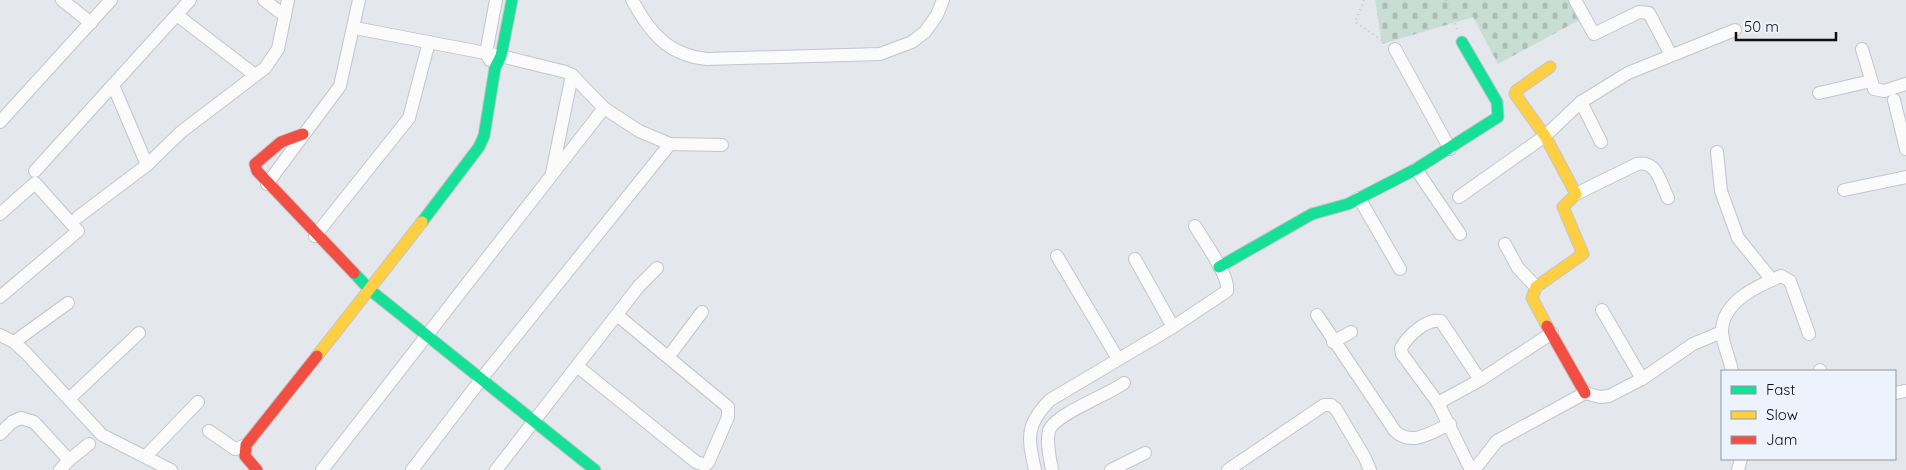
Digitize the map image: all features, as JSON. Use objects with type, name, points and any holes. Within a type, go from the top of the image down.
[{"type":"street","points":[[62,0],[90,23]]},
{"type":"street","points":[[0,122],[111,0]]},
{"type":"street","points":[[35,171],[190,0]]},
{"type":"street","points":[[264,0],[285,16]]},
{"type":"street","points":[[78,217],[147,165],[180,132],[265,68],[278,48],[288,0]]},
{"type":"street","points":[[267,184],[340,86],[355,28],[359,0]]},
{"type":"street","points":[[495,68],[486,53],[496,0]]},
{"type":"street","points":[[209,431],[234,449],[246,445],[370,290],[479,147],[484,136],[495,68],[501,56],[512,0]]},
{"type":"street","points":[[632,0],[648,27],[660,40],[692,57],[707,59],[880,54],[912,42],[925,32],[937,15],[943,0]]},
{"type":"street","points":[[1575,0],[1594,34],[1639,12],[1649,13],[1671,55]]},
{"type":"street","points":[[177,15],[255,76]]},
{"type":"street","points":[[355,28],[501,56],[572,75],[604,108],[639,131],[670,144],[722,144]]},
{"type":"street","points":[[1459,197],[1545,136],[1581,102],[1628,73],[1736,30]]},
{"type":"street","points":[[315,236],[409,118],[428,42]]},
{"type":"street","points":[[1219,267],[1312,214],[1348,204],[1416,169],[1498,117],[1499,110],[1462,42]]},
{"type":"street","points":[[1862,48],[1874,89],[1880,90],[1906,84]]},
{"type":"street","points":[[1395,49],[1450,149]]},
{"type":"street","points":[[1550,67],[1516,91],[1515,94],[1545,136],[1576,194]]},
{"type":"street","points":[[551,175],[572,75]]},
{"type":"street","points":[[1819,93],[1871,81]]},
{"type":"street","points":[[113,85],[147,165]]},
{"type":"street","points":[[1894,100],[1906,150]]},
{"type":"street","points":[[1581,102],[1601,142]]},
{"type":"street","points":[[322,470],[426,333],[604,108]]},
{"type":"street","points":[[303,134],[281,142],[255,164],[257,171],[267,184],[315,236],[370,290],[595,470]]},
{"type":"street","points":[[412,470],[482,378],[670,144]]},
{"type":"street","points":[[1717,152],[1722,191],[1738,238],[1772,280]]},
{"type":"street","points":[[1585,393],[1532,298],[1536,288],[1583,254],[1563,207],[1576,194],[1636,164],[1644,162],[1650,163],[1654,167],[1668,198]]},
{"type":"street","points":[[1416,169],[1460,234]]},
{"type":"street","points":[[1844,190],[1906,177]]},
{"type":"street","points":[[0,214],[35,183],[78,231],[0,297]]},
{"type":"street","points":[[1359,198],[1400,269]]},
{"type":"street","points":[[1035,470],[1029,442],[1029,429],[1037,412],[1050,400],[1173,327],[1227,290],[1228,286],[1219,267],[1195,226]]},
{"type":"street","points":[[1505,244],[1518,268],[1536,288]]},
{"type":"street","points":[[1057,256],[1118,359]]},
{"type":"street","points":[[1135,259],[1173,327]]},
{"type":"street","points":[[496,470],[617,314],[657,268]]},
{"type":"street","points":[[1732,370],[1722,332],[1731,305],[1772,280],[1781,276],[1790,281],[1809,334]]},
{"type":"street","points":[[14,342],[68,303]]},
{"type":"street","points":[[1602,310],[1642,379]]},
{"type":"street","points":[[669,356],[702,312]]},
{"type":"street","points":[[578,366],[696,462],[704,465],[728,417],[728,407],[617,314]]},
{"type":"street","points":[[1317,315],[1333,342],[1395,431],[1403,438],[1413,440],[1450,424]]},
{"type":"street","points":[[1480,380],[1445,325],[1434,320],[1427,322],[1401,348],[1402,354],[1438,403],[1473,470],[1497,441],[1585,393],[1609,396],[1642,379],[1693,344],[1722,332]]},
{"type":"street","points":[[1333,342],[1350,332]]},
{"type":"street","points":[[69,399],[139,333]]},
{"type":"street","points":[[1438,403],[1480,380],[1552,333]]},
{"type":"street","points":[[0,335],[14,342],[41,368],[102,435],[171,470]]},
{"type":"street","points":[[1052,470],[1048,448],[1049,430],[1053,423],[1061,416],[1095,400],[1124,383]]},
{"type":"street","points":[[146,456],[198,402]]},
{"type":"street","points":[[1228,470],[1324,405],[1331,405],[1336,409],[1370,470]]},
{"type":"street","points":[[0,434],[12,422],[20,418],[26,418],[34,422],[70,460]]},
{"type":"street","points":[[60,470],[89,444]]},
{"type":"street","points":[[246,445],[245,456],[257,470]]},
{"type":"street","points":[[1112,470],[1145,453]]},
{"type":"path","points":[[1364,0],[1355,22],[1395,49]]},
{"type":"path","points":[[1446,0],[1462,42]]},
{"type":"green space","points":[[1375,0],[1574,0],[1585,17],[1498,64],[1473,17],[1382,44]]},
{"type":"traffic: fast","points":[[422,222],[479,147],[484,136],[495,68],[501,56],[512,0]]},
{"type":"traffic: fast","points":[[1219,267],[1312,214],[1348,204],[1416,169],[1498,117],[1497,102],[1462,42]]},
{"type":"traffic: fast","points":[[354,273],[370,290],[595,470]]},
{"type":"traffic: slow","points":[[1547,326],[1532,298],[1536,287],[1583,254],[1563,207],[1576,194],[1545,136],[1515,94],[1516,91],[1550,67]]},
{"type":"traffic: slow","points":[[317,356],[422,222]]},
{"type":"traffic: jam","points":[[303,134],[281,142],[255,164],[257,171],[354,273]]},
{"type":"traffic: jam","points":[[1547,326],[1585,393]]},
{"type":"traffic: jam","points":[[257,470],[245,456],[246,445],[317,356]]}]
